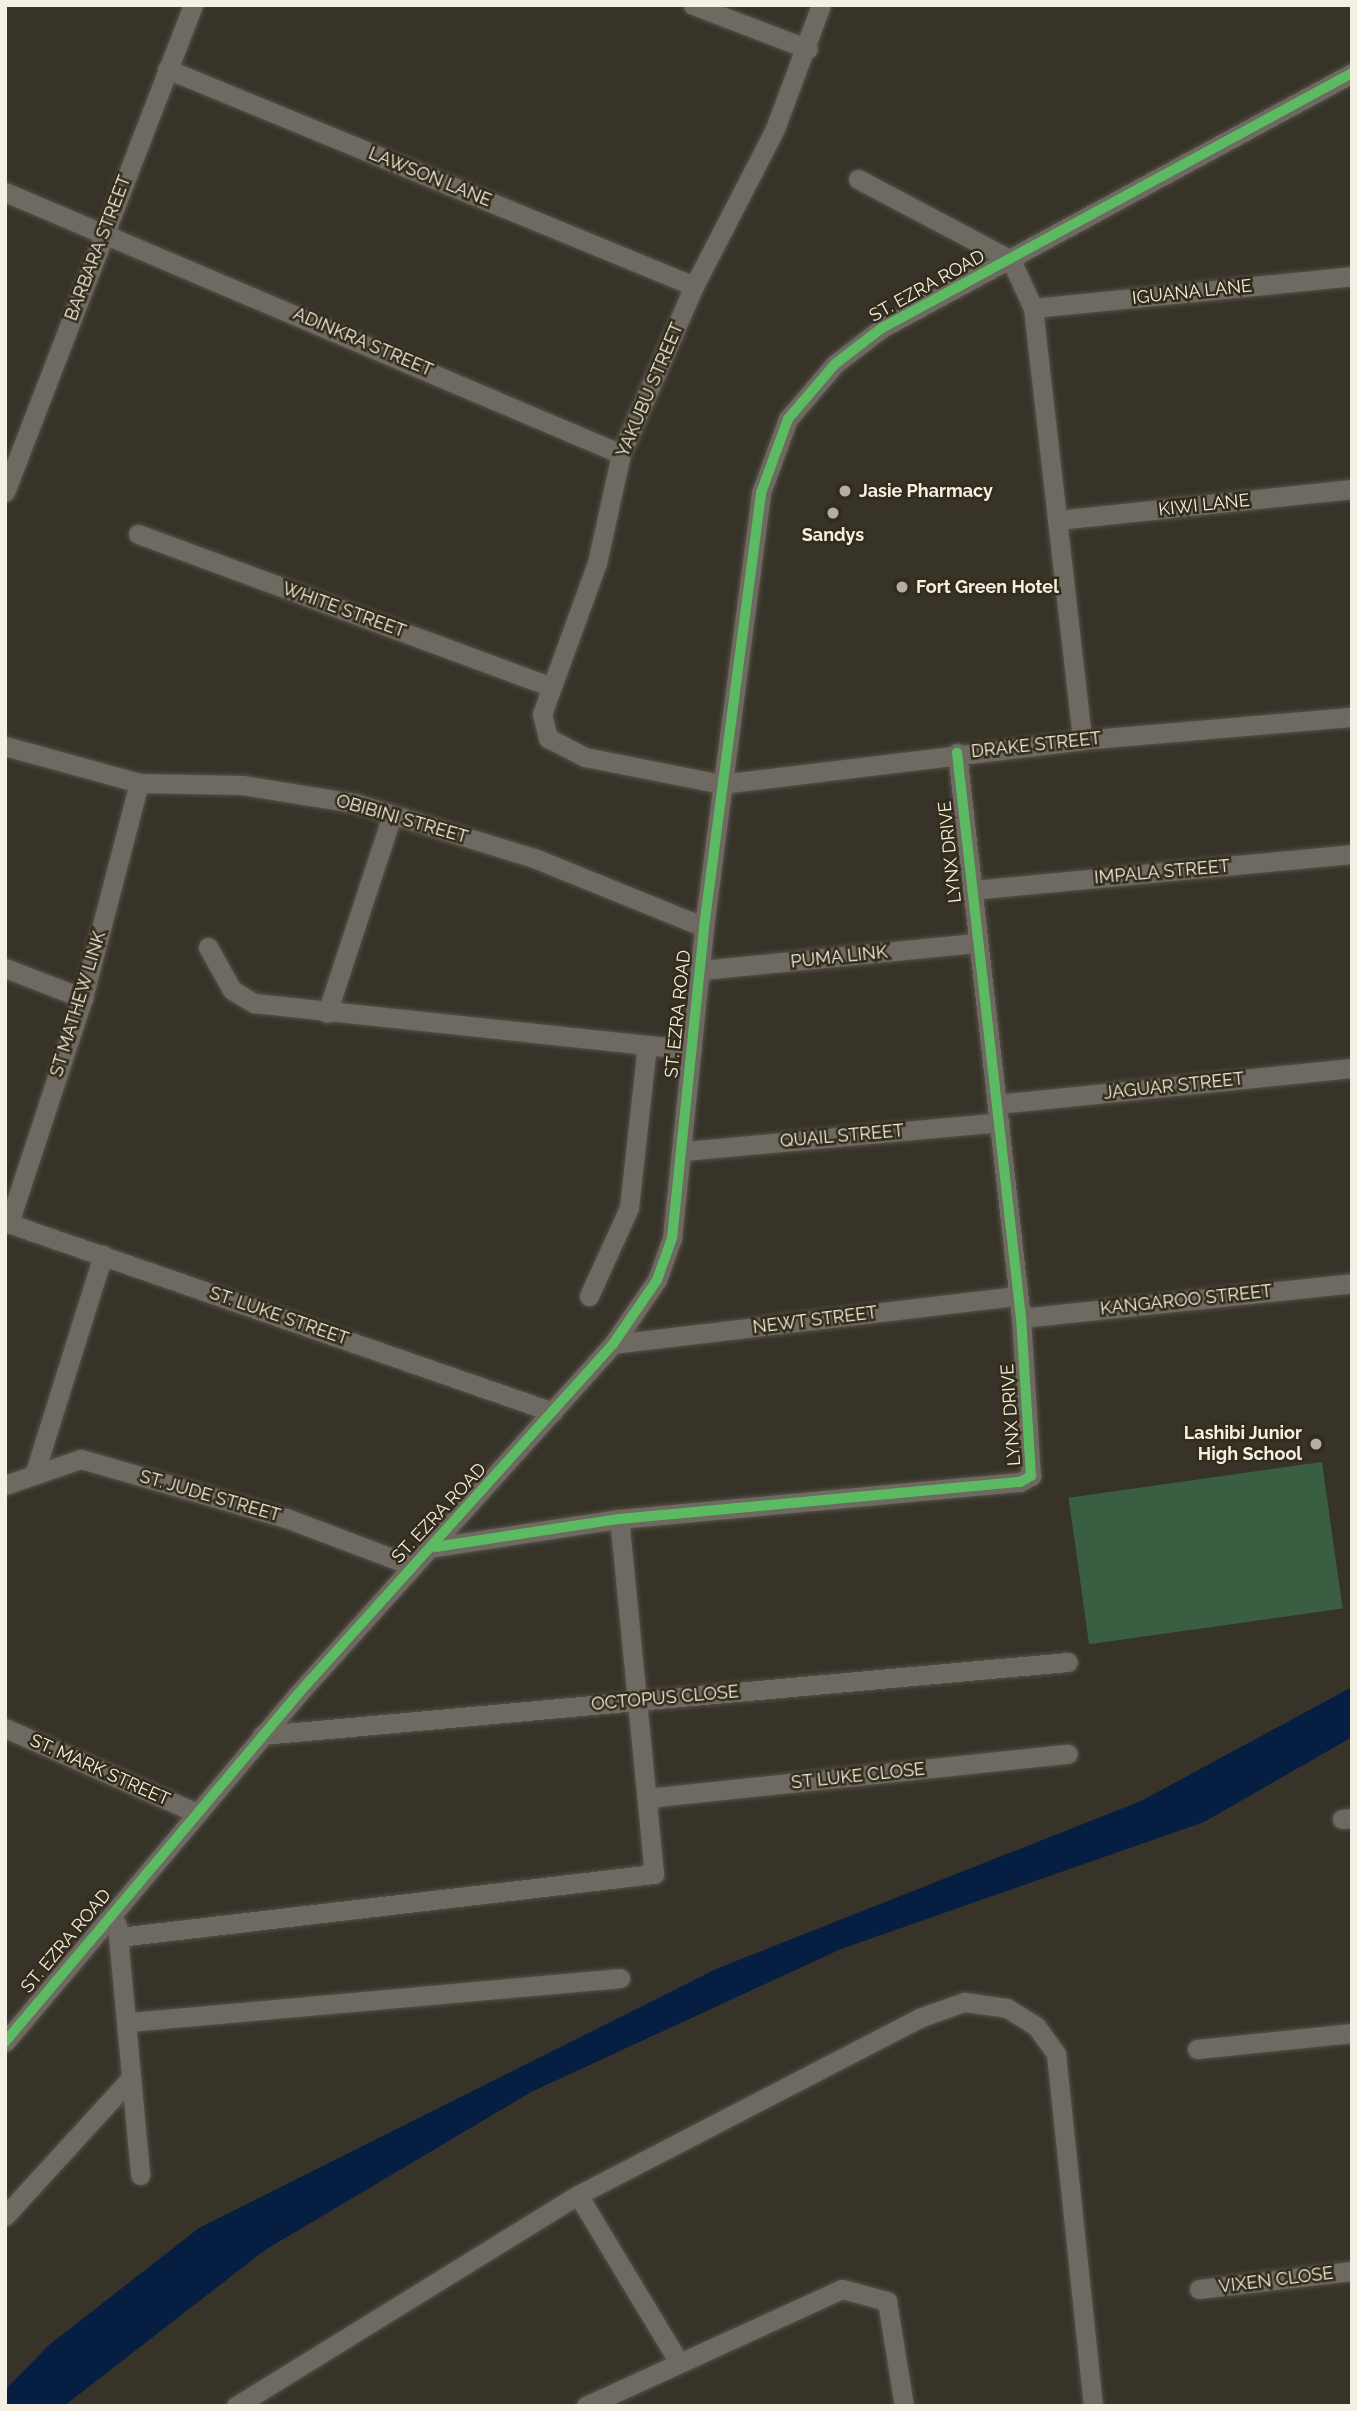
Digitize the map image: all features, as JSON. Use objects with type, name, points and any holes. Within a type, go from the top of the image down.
[{"type":"street","name":"BARBARA STREET","points":[[5,492],[192,5]]},
{"type":"street","points":[[693,5],[808,49]]},
{"type":"street","name":"YAKUBU STREET","points":[[721,784],[558,748],[542,714],[597,562],[621,454],[694,286],[775,129],[808,49],[821,5]]},
{"type":"street","name":"LAWSON LANE","points":[[167,69],[694,286]]},
{"type":"street","name":"ST. EZRA ROAD","points":[[5,2042],[262,1735],[412,1566],[435,1547],[613,1344],[657,1280],[668,1249],[684,1151],[704,927],[761,493],[788,419],[835,364],[883,328],[1352,74]]},
{"type":"street","points":[[858,179],[1011,260],[1033,308],[1082,740]]},
{"type":"street","name":"ADINKRA STREET","points":[[5,192],[104,230],[621,454]]},
{"type":"street","name":"IGUANA LANE","points":[[1033,308],[1352,276]]},
{"type":"street","name":"KIWI LANE","points":[[1056,520],[1352,489]]},
{"type":"street","name":"WHITE STREET","points":[[138,534],[550,686]]},
{"type":"street","name":"DRAKE STREET","points":[[721,784],[957,753],[1352,717]]},
{"type":"street","name":"OBIBINI STREET","points":[[5,746],[139,783],[242,785],[392,815],[534,858],[704,927]]},
{"type":"street","name":"LYNX DRIVE","points":[[435,1547],[619,1519],[1027,1480],[1034,1462],[1021,1318],[957,753]]},
{"type":"street","name":"ST MATHEW LINK","points":[[7,1223],[83,998],[139,783]]},
{"type":"street","points":[[327,1013],[392,815]]},
{"type":"street","name":"IMPALA STREET","points":[[972,890],[1352,854]]},
{"type":"street","name":"PUMA LINK","points":[[701,970],[977,943]]},
{"type":"street","points":[[208,947],[239,997],[327,1013],[691,1051]]},
{"type":"street","points":[[5,968],[83,998]]},
{"type":"street","points":[[589,1296],[629,1208],[647,1046]]},
{"type":"street","name":"JAGUAR STREET","points":[[998,1113],[1352,1068]]},
{"type":"street","name":"QUAIL STREET","points":[[684,1151],[998,1113]]},
{"type":"street","name":"ST. LUKE STREET","points":[[7,1223],[553,1412]]},
{"type":"street","points":[[34,1475],[103,1255]]},
{"type":"street","name":"KANGAROO STREET","points":[[1021,1318],[1352,1283]]},
{"type":"street","name":"NEWT STREET","points":[[613,1344],[1018,1296]]},
{"type":"street","name":"ST. JUDE STREET","points":[[5,1485],[81,1459],[286,1518],[412,1566]]},
{"type":"street","points":[[119,1937],[647,1880],[656,1866],[619,1519]]},
{"type":"street","name":"OCTOPUS CLOSE","points":[[262,1735],[1068,1662]]},
{"type":"street","name":"ST. MARK STREET","points":[[5,1728],[195,1812]]},
{"type":"street","name":"ST LUKE CLOSE","points":[[647,1798],[1069,1754]]},
{"type":"street","points":[[114,1910],[129,2022],[139,2175]]},
{"type":"street","points":[[129,2022],[620,1978]]},
{"type":"street","points":[[236,2406],[578,2195],[919,2018],[964,2002],[1007,2008],[1036,2026],[1056,2054],[1093,2406]]},
{"type":"street","points":[[1197,2049],[1352,2033]]},
{"type":"street","points":[[5,2216],[131,2078]]},
{"type":"street","points":[[578,2195],[677,2359]]},
{"type":"street","name":"VIXEN CLOSE","points":[[1199,2289],[1352,2271]]},
{"type":"street","points":[[586,2406],[677,2359],[842,2289],[862,2290],[887,2301],[904,2406]]},
{"type":"green space","points":[[1322,1462],[1343,1609],[1089,1644],[1068,1498]]},
{"type":"water","points":[[1352,1687],[1352,1737],[1204,1822],[841,1949],[531,2092],[265,2250],[64,2406],[5,2406],[5,2390],[49,2345],[199,2228],[716,1969],[1141,1801]]},
{"type":"cycle path","points":[[5,2042],[297,1695],[613,1344],[657,1280],[672,1238],[704,927],[761,493],[788,419],[835,364],[882,328],[1352,73]]},
{"type":"cycle path","points":[[435,1547],[619,1519],[1020,1482],[1031,1476],[1021,1318],[957,753]]},
{"type":"place","name":"Jasie Pharmacy","points":[[845,491]]},
{"type":"place","name":"Sandys","points":[[833,513]]},
{"type":"place","name":"Fort Green Hotel","points":[[902,587]]},
{"type":"place","name":"Lashibi Junior High School","points":[[1316,1444]]}]
